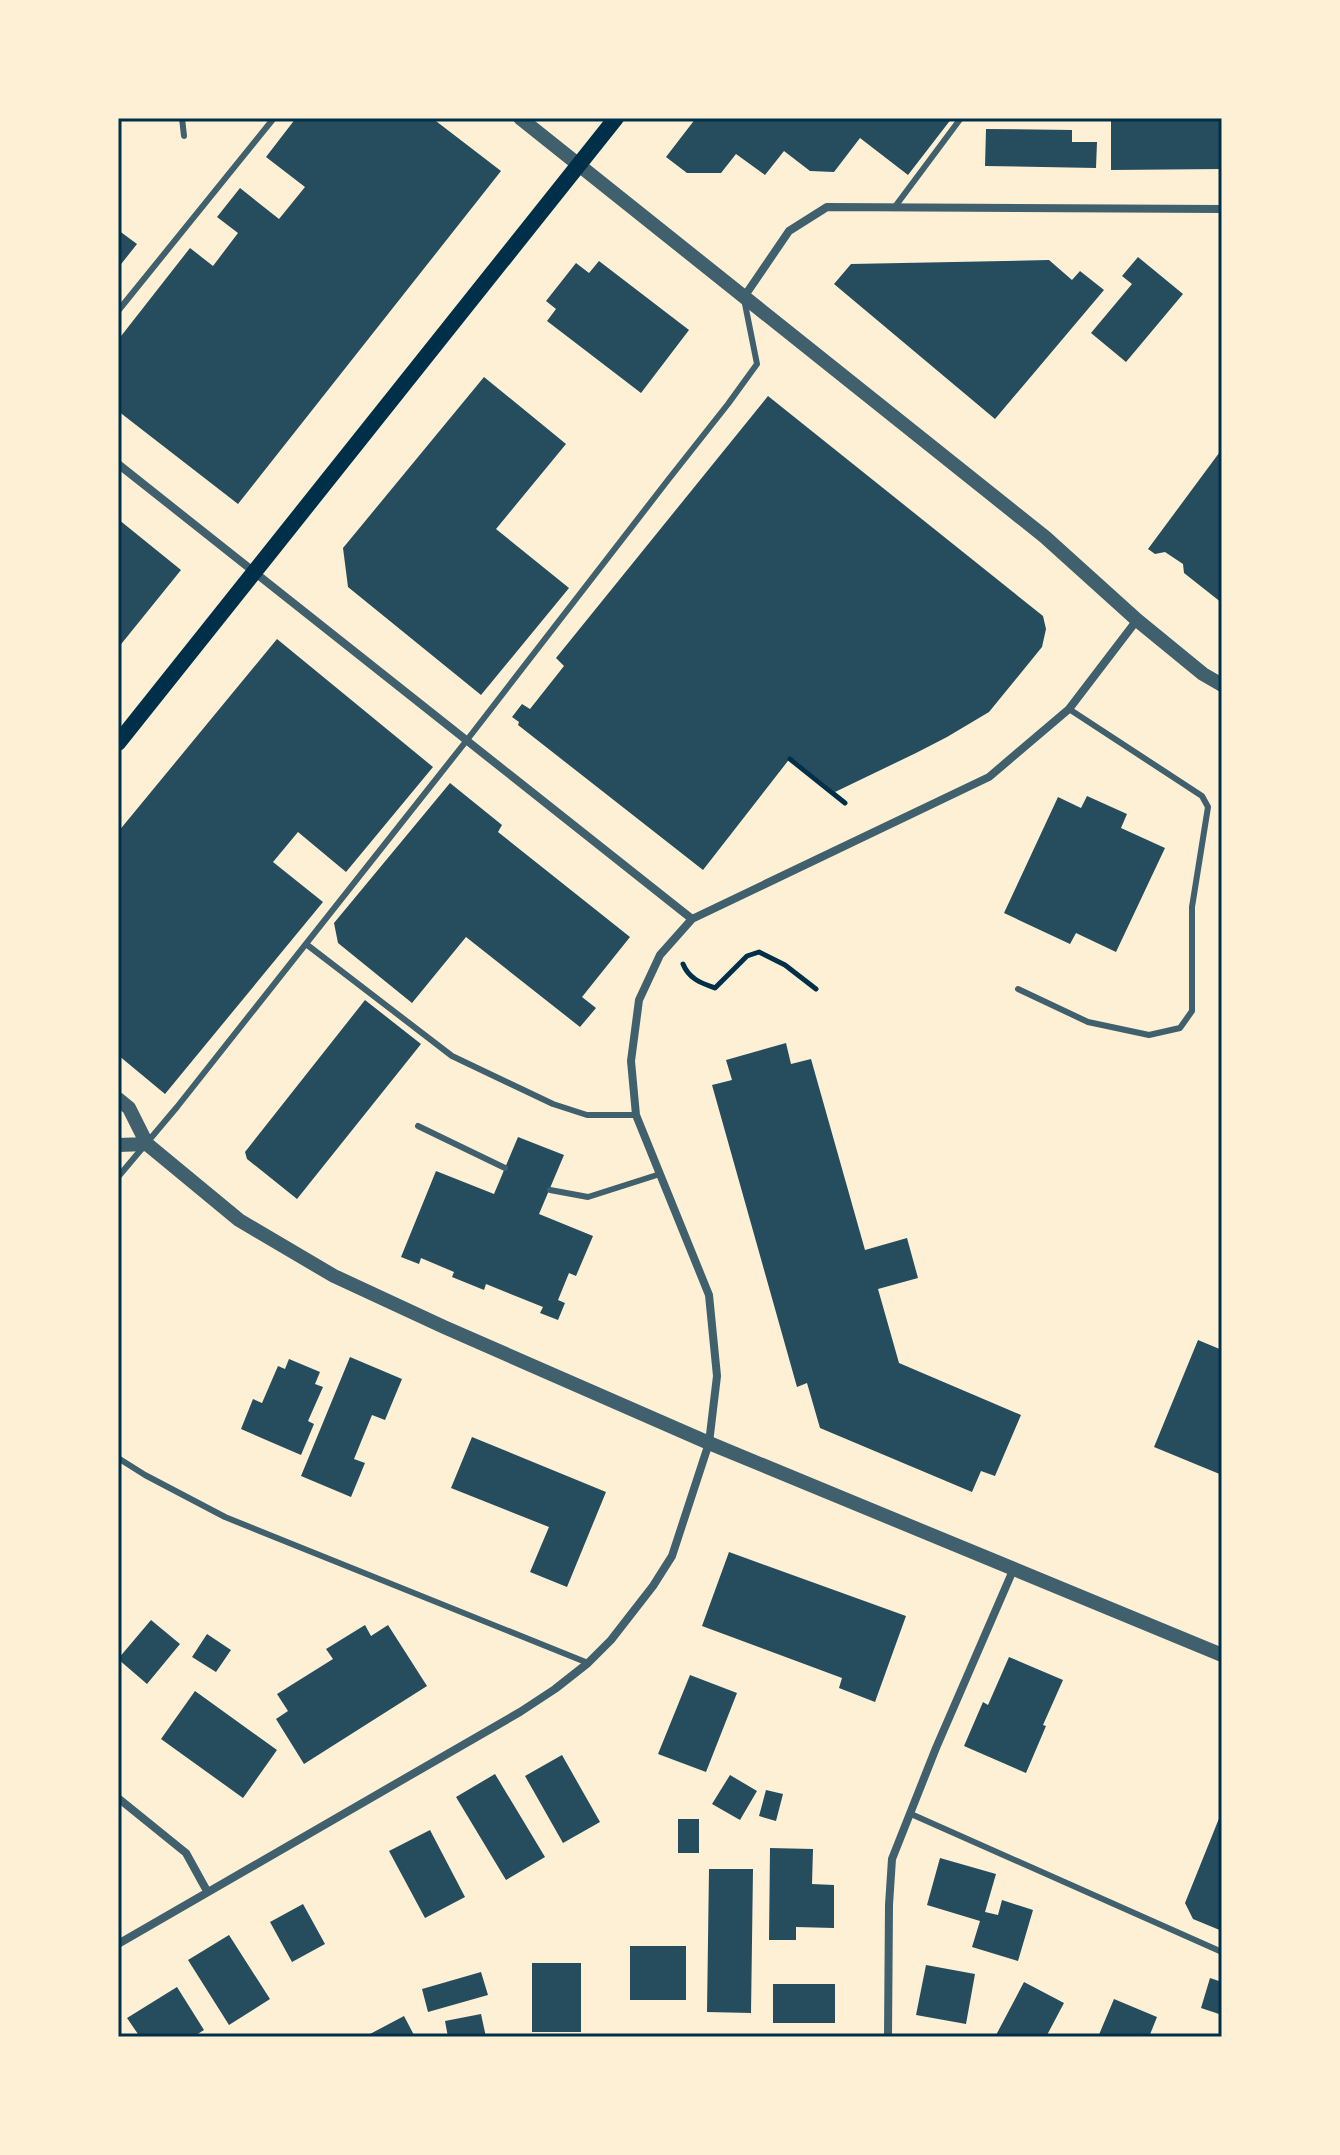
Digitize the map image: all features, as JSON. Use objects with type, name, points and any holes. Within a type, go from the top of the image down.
[{"type":"main road","points":[[118,743],[616,118]]},
{"type":"street","points":[[520,118],[1045,537],[1137,620],[1203,674],[1222,685]]},
{"type":"street","points":[[744,297],[789,231],[827,207],[1222,209]]},
{"type":"street","points":[[118,464],[692,919]]},
{"type":"street","points":[[118,1944],[476,1739],[555,1689],[588,1663],[632,1616],[672,1556],[709,1443],[717,1376],[709,1295],[636,1115],[631,1061],[639,1000],[660,955],[692,919],[989,777],[1069,709],[1137,620]]},
{"type":"street","points":[[118,1099],[129,1108],[147,1144],[239,1220],[334,1276],[709,1443],[1222,1655]]},
{"type":"street","points":[[118,1145],[147,1144]]},
{"type":"street","points":[[888,2037],[892,1859],[1014,1568]]},
{"type":"street","points":[[118,1798],[186,1853],[207,1891]]},
{"type":"lane","points":[[182,118],[184,136]]},
{"type":"lane","points":[[118,311],[274,118]]},
{"type":"lane","points":[[894,208],[961,118]]},
{"type":"lane","points":[[118,1177],[467,740],[757,364],[744,297]]},
{"type":"lane","points":[[1018,989],[1088,1022],[1149,1035],[1180,1028],[1192,1011],[1192,907],[1208,807],[1202,796],[1069,709]]},
{"type":"lane","points":[[306,944],[452,1056],[553,1104],[587,1115],[636,1115]]},
{"type":"lane","points":[[418,1126],[505,1168]]},
{"type":"lane","points":[[550,1190],[588,1197],[660,1174]]},
{"type":"lane","points":[[118,1458],[225,1517],[588,1663]]},
{"type":"lane","points":[[911,1814],[1222,1952]]},
{"type":"path","points":[[790,759],[845,803]]},
{"type":"path","points":[[683,964],[687,974],[715,988],[747,956],[759,952],[785,965],[816,989]]},
{"type":"building","points":[[296,118],[432,118],[501,171],[238,504],[118,411],[118,340],[190,248],[213,266],[238,233],[217,217],[240,188],[279,219],[305,187],[266,157]]},
{"type":"building","points":[[696,118],[952,118],[908,175],[860,138],[834,172],[810,171],[784,151],[765,175],[736,154],[721,173],[687,173],[666,157]]},
{"type":"building","points":[[1111,118],[1222,118],[1222,169],[1111,170]]},
{"type":"building","points":[[986,129],[1072,130],[1072,142],[1097,142],[1096,168],[985,166]]},
{"type":"building","points":[[118,230],[137,244],[118,268]]},
{"type":"building","points":[[1138,257],[1183,294],[1126,362],[1091,333],[1132,284],[1122,276]]},
{"type":"building","points":[[1049,260],[1072,280],[1080,271],[1104,290],[995,419],[834,284],[851,264]]},
{"type":"building","points":[[599,261],[689,330],[641,393],[547,321],[556,309],[546,301],[576,263],[589,273]]},
{"type":"building","points":[[484,377],[566,444],[496,529],[569,588],[481,695],[348,587],[343,548]]},
{"type":"building","points":[[768,396],[1043,616],[1046,629],[1042,647],[989,712],[916,753],[835,792],[791,757],[703,870],[518,725],[519,722],[512,717],[522,704],[530,709],[564,666],[556,658]]},
{"type":"building","points":[[1222,449],[1222,603],[1184,573],[1183,564],[1165,552],[1155,554],[1148,549]]},
{"type":"building","points":[[118,519],[181,570],[118,648]]},
{"type":"building","points":[[277,639],[433,767],[346,872],[298,832],[273,862],[323,902],[165,1094],[118,1055],[118,832]]},
{"type":"building","points":[[450,783],[502,825],[498,832],[630,937],[582,997],[596,1008],[580,1027],[466,937],[412,1003],[338,943],[334,923]]},
{"type":"building","points":[[1087,796],[1127,814],[1121,828],[1165,848],[1116,952],[1076,933],[1070,944],[1004,913],[1058,797],[1081,808]]},
{"type":"building","points":[[365,1000],[421,1044],[297,1199],[247,1159],[245,1152]]},
{"type":"building","points":[[786,1043],[791,1064],[811,1059],[865,1250],[907,1238],[918,1278],[878,1289],[899,1363],[1021,1415],[995,1476],[981,1471],[972,1492],[820,1428],[807,1383],[797,1387],[712,1085],[732,1080],[726,1060]]},
{"type":"building","points":[[518,1137],[564,1155],[539,1214],[593,1236],[576,1276],[569,1273],[558,1300],[565,1303],[558,1320],[540,1313],[543,1307],[486,1284],[484,1290],[452,1277],[454,1272],[421,1258],[419,1264],[401,1257],[436,1171],[494,1194]]},
{"type":"building","points":[[1198,1340],[1222,1350],[1222,1475],[1154,1447]]},
{"type":"building","points":[[350,1357],[402,1379],[385,1420],[372,1415],[354,1459],[365,1463],[351,1497],[301,1476]]},
{"type":"building","points":[[289,1359],[320,1372],[315,1384],[323,1387],[308,1421],[314,1424],[301,1455],[241,1429],[253,1399],[262,1403],[278,1366],[285,1369]]},
{"type":"building","points":[[472,1437],[606,1492],[567,1587],[530,1572],[549,1527],[451,1488]]},
{"type":"building","points":[[729,1552],[906,1616],[875,1702],[839,1688],[842,1678],[702,1626]]},
{"type":"building","points":[[151,1620],[180,1644],[147,1684],[118,1659]]},
{"type":"building","points":[[365,1625],[371,1636],[388,1625],[427,1686],[304,1764],[276,1719],[288,1711],[277,1694],[333,1659],[326,1649]]},
{"type":"building","points":[[207,1634],[231,1650],[216,1672],[192,1657]]},
{"type":"building","points":[[1009,1657],[1063,1680],[1026,1773],[964,1746],[983,1702],[988,1705]]},
{"type":"building","points":[[690,1675],[737,1693],[706,1772],[658,1754]]},
{"type":"building","points":[[195,1691],[277,1750],[243,1798],[161,1739]]},
{"type":"building","points":[[562,1755],[600,1822],[563,1843],[525,1776]]},
{"type":"building","points":[[495,1774],[545,1857],[506,1880],[456,1797]]},
{"type":"building","points":[[730,1775],[757,1791],[740,1820],[712,1804]]},
{"type":"building","points":[[766,1790],[783,1794],[776,1821],[759,1816]]},
{"type":"building","points":[[1222,1811],[1222,1931],[1193,1919],[1185,1903]]},
{"type":"building","points":[[678,1819],[699,1819],[699,1853],[678,1853]]},
{"type":"building","points":[[430,1830],[465,1897],[425,1918],[389,1851]]},
{"type":"building","points":[[770,1848],[813,1849],[812,1884],[834,1885],[834,1928],[796,1927],[796,1940],[769,1940]]},
{"type":"building","points":[[940,1858],[996,1874],[985,1912],[998,1915],[1002,1900],[1033,1910],[1018,1961],[972,1947],[980,1921],[927,1905]]},
{"type":"building","points":[[709,1869],[753,1869],[751,2013],[707,2012]]},
{"type":"building","points":[[303,1904],[325,1944],[292,1962],[270,1922]]},
{"type":"building","points":[[229,1935],[270,1999],[229,2025],[188,1960]]},
{"type":"building","points":[[630,1946],[686,1946],[686,2000],[630,2000]]},
{"type":"building","points":[[532,1963],[581,1963],[581,2032],[532,2032]]},
{"type":"building","points":[[926,1965],[975,1974],[966,2024],[916,2015]]},
{"type":"building","points":[[481,1972],[488,1995],[428,2012],[422,1989]]},
{"type":"building","points":[[1210,1978],[1222,1982],[1222,2015],[1201,2008]]},
{"type":"building","points":[[1024,1982],[1064,2003],[1046,2037],[995,2037]]},
{"type":"building","points":[[773,1984],[835,1984],[835,2023],[773,2023]]},
{"type":"building","points":[[177,1987],[204,2030],[193,2037],[140,2037],[127,2018]]},
{"type":"building","points":[[1114,1999],[1157,2017],[1149,2037],[1098,2037]]},
{"type":"building","points":[[481,2014],[486,2037],[448,2037],[445,2021]]},
{"type":"building","points":[[404,2016],[415,2037],[372,2037],[370,2034]]}]
